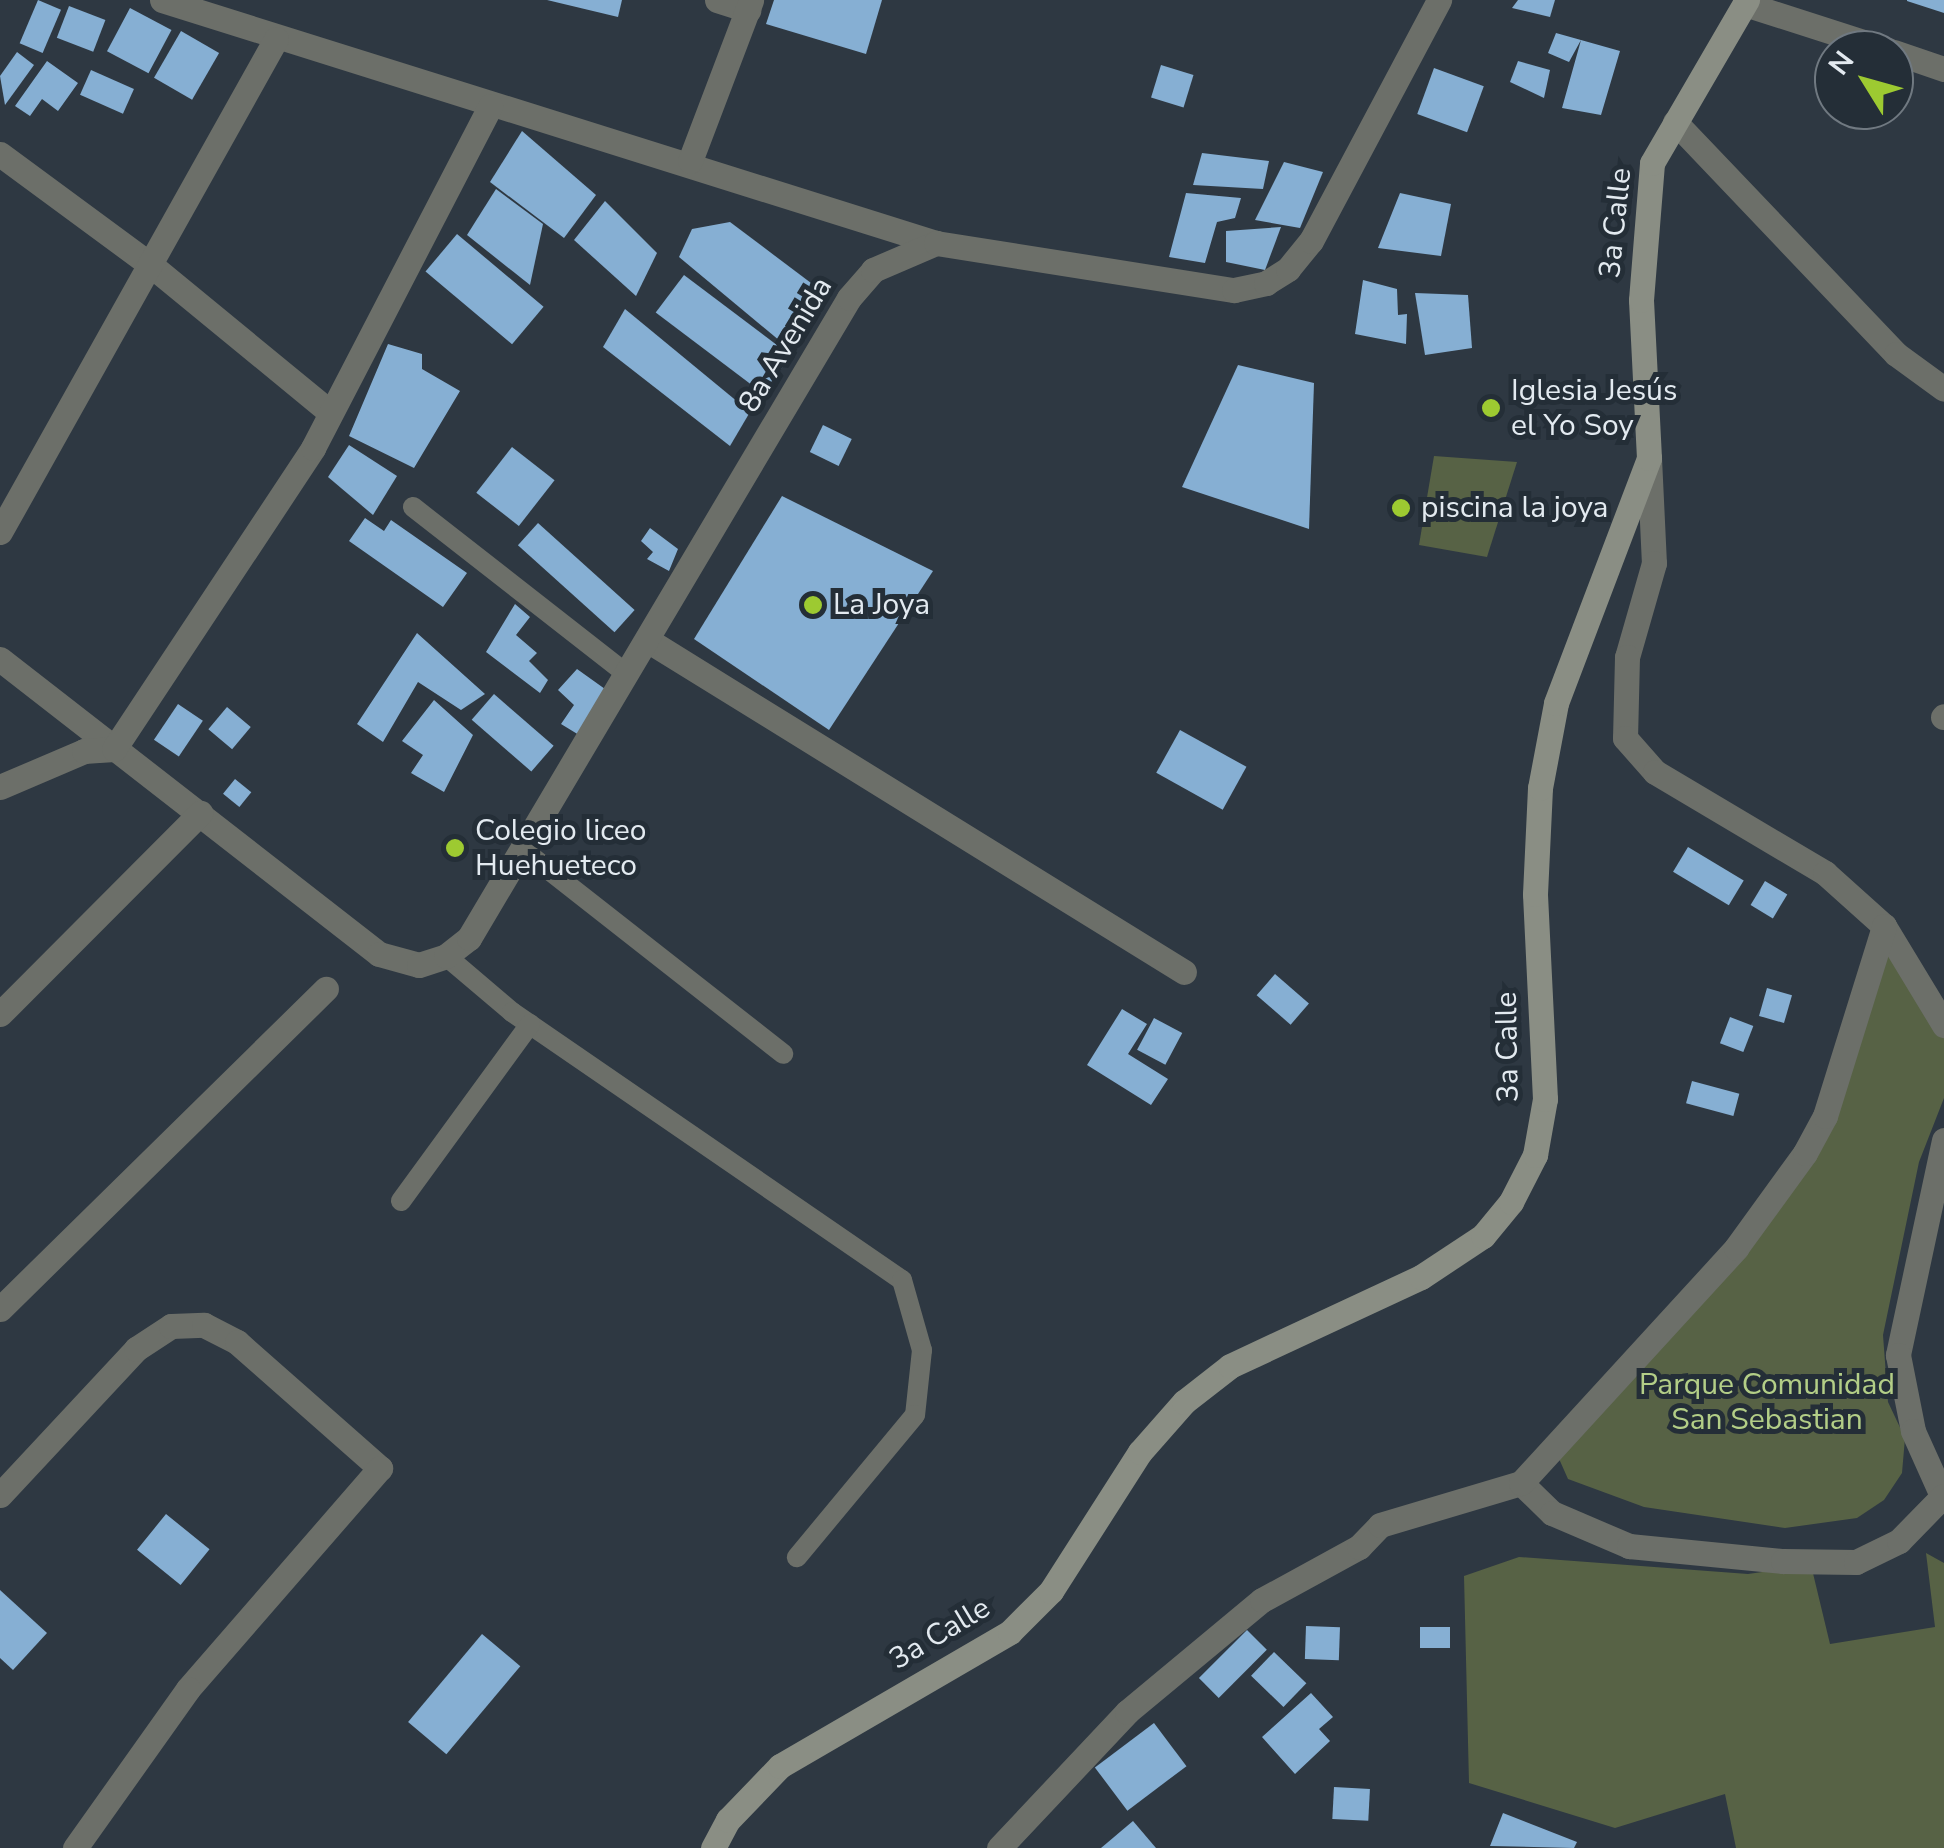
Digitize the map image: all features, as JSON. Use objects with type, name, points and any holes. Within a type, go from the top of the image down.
[{"type":"street","points":[[162,0],[490,106],[690,161],[936,242],[1234,290],[1266,283],[1288,270],[1311,241],[1439,0]]},
{"type":"street","points":[[690,161],[749,5],[716,0]]},
{"type":"street","points":[[1746,2],[1829,30]]},
{"type":"street","name":"3a Calle","points":[[712,1848],[728,1820],[780,1766],[1010,1632],[1051,1591],[1140,1452],[1184,1402],[1230,1366],[1421,1277],[1483,1236],[1511,1202],[1535,1155],[1545,1098],[1535,894],[1540,788],[1556,703],[1649,458],[1641,300],[1652,163],[1746,2]]},
{"type":"street","points":[[0,532],[276,39]]},
{"type":"street","points":[[1914,59],[1944,69]]},
{"type":"street","points":[[114,750],[314,448],[490,106]]},
{"type":"street","points":[[1674,122],[1896,354],[1944,389]]},
{"type":"street","points":[[0,154],[152,266],[330,412]]},
{"type":"street","name":"8a Avenida","points":[[200,813],[378,954],[419,965],[446,956],[469,938],[649,641],[849,298],[873,270],[936,242]]},
{"type":"street","points":[[1649,458],[1654,563],[1627,657],[1625,738],[1655,772],[1825,874],[1884,926],[1944,1025]]},
{"type":"street","points":[[649,641],[1184,972]]},
{"type":"street","points":[[0,658],[200,813],[0,1014]]},
{"type":"street","points":[[0,787],[84,751],[114,750]]},
{"type":"street","points":[[999,1848],[1127,1712],[1262,1600],[1360,1547],[1380,1525],[1521,1483],[1736,1248],[1805,1153],[1825,1116],[1884,926]]},
{"type":"street","points":[[0,1308],[326,988]]},
{"type":"street","points":[[1521,1483],[1552,1512],[1629,1546],[1782,1561],[1856,1562],[1898,1541],[1943,1499],[1913,1431],[1898,1355],[1944,1140]]},
{"type":"street","points":[[0,1496],[136,1349],[171,1326],[204,1325],[237,1342],[380,1468],[188,1689],[74,1848]]},
{"type":"lane","points":[[413,507],[628,675]]},
{"type":"lane","points":[[522,849],[783,1054]]},
{"type":"lane","points":[[446,956],[530,1024],[902,1280],[922,1350],[914,1415],[797,1558]]},
{"type":"lane","points":[[400,1201],[530,1024]]},
{"type":"green space","points":[[1434,456],[1517,462],[1487,557],[1419,545]]},
{"type":"green space","name":"Parque Comunidad San Sebastian","points":[[1888,937],[1944,1026],[1944,1098],[1919,1162],[1883,1335],[1888,1402],[1905,1438],[1902,1473],[1884,1500],[1857,1518],[1785,1528],[1644,1507],[1568,1479],[1556,1452],[1816,1158]]},
{"type":"green space","points":[[1926,1553],[1944,1563],[1944,1848],[1736,1848],[1725,1794],[1615,1828],[1469,1783],[1464,1576],[1519,1557],[1748,1574],[1811,1565],[1830,1644],[1935,1627]]},
{"type":"building","points":[[38,0],[61,10],[43,53],[20,43]]},
{"type":"building","points":[[547,0],[622,0],[618,17]]},
{"type":"building","points":[[774,0],[882,0],[866,54],[766,24]]},
{"type":"building","points":[[1518,0],[1555,0],[1550,17],[1512,8]]},
{"type":"building","points":[[1944,0],[1944,13],[1907,1]]},
{"type":"building","points":[[69,6],[105,20],[93,52],[57,38]]},
{"type":"building","points":[[130,8],[171,30],[148,73],[107,51]]},
{"type":"building","points":[[181,31],[219,53],[192,100],[154,78]]},
{"type":"building","points":[[1556,33],[1581,40],[1569,62],[1548,53]]},
{"type":"building","points":[[1581,40],[1620,51],[1601,115],[1562,108]]},
{"type":"building","points":[[17,52],[34,65],[5,105],[0,76]]},
{"type":"building","points":[[47,61],[78,83],[58,111],[42,99],[30,116],[15,106]]},
{"type":"building","points":[[1518,61],[1550,70],[1544,98],[1510,82]]},
{"type":"building","points":[[1161,65],[1194,75],[1184,107],[1151,98]]},
{"type":"building","points":[[1434,68],[1484,86],[1467,132],[1417,114]]},
{"type":"building","points":[[91,70],[134,89],[123,114],[80,95]]},
{"type":"building","points":[[522,131],[596,195],[564,238],[490,182]]},
{"type":"building","points":[[1202,153],[1269,161],[1263,189],[1193,185]]},
{"type":"building","points":[[1284,162],[1323,172],[1300,228],[1255,220]]},
{"type":"building","points":[[496,189],[543,224],[530,285],[467,235]]},
{"type":"building","points":[[1186,193],[1241,198],[1235,218],[1217,222],[1205,263],[1169,257]]},
{"type":"building","points":[[1400,193],[1451,204],[1441,256],[1378,248]]},
{"type":"building","points":[[605,201],[657,253],[636,296],[574,240]]},
{"type":"building","points":[[730,222],[819,289],[780,341],[679,257],[692,229]]},
{"type":"building","points":[[1281,227],[1265,270],[1226,262],[1226,231]]},
{"type":"building","points":[[457,234],[544,307],[512,344],[426,272]]},
{"type":"building","points":[[684,275],[791,356],[763,393],[656,313]]},
{"type":"building","points":[[1363,280],[1397,289],[1398,315],[1407,314],[1406,344],[1355,334]]},
{"type":"building","points":[[1415,293],[1468,295],[1472,348],[1425,355]]},
{"type":"building","points":[[625,309],[750,412],[730,446],[603,347]]},
{"type":"building","points":[[388,344],[422,354],[422,369],[460,391],[414,468],[349,436]]},
{"type":"building","points":[[1238,365],[1314,383],[1309,529],[1182,487]]},
{"type":"building","points":[[823,425],[852,439],[839,466],[810,452]]},
{"type":"building","points":[[349,445],[397,476],[373,515],[328,477]]},
{"type":"building","points":[[512,447],[555,480],[519,526],[476,493]]},
{"type":"building","name":"La Joya","points":[[782,496],[933,571],[829,730],[694,639]]},
{"type":"building","points":[[365,518],[384,531],[391,520],[467,573],[443,607],[349,541]]},
{"type":"building","points":[[538,523],[635,610],[615,632],[518,545]]},
{"type":"building","points":[[650,528],[678,549],[669,571],[647,559],[653,552],[641,541]]},
{"type":"building","points":[[515,604],[530,617],[516,635],[537,653],[529,661],[548,680],[540,693],[486,652]]},
{"type":"building","points":[[417,633],[485,694],[461,710],[418,682],[383,742],[357,724]]},
{"type":"building","points":[[577,669],[605,689],[579,735],[561,724],[574,705],[558,690]]},
{"type":"building","points":[[494,694],[554,746],[531,771],[472,720]]},
{"type":"building","points":[[434,700],[473,735],[444,792],[411,773],[423,755],[402,741]]},
{"type":"building","points":[[178,704],[203,721],[179,756],[154,740]]},
{"type":"building","points":[[227,707],[251,727],[232,749],[208,729]]},
{"type":"building","points":[[1180,730],[1246,767],[1223,810],[1156,773]]},
{"type":"building","points":[[235,779],[251,792],[239,807],[223,794]]},
{"type":"building","points":[[1688,847],[1744,880],[1729,905],[1673,872]]},
{"type":"building","points":[[1765,881],[1787,894],[1773,918],[1751,905]]},
{"type":"building","points":[[1275,974],[1309,1004],[1291,1025],[1257,995]]},
{"type":"building","points":[[1767,988],[1792,995],[1784,1023],[1759,1016]]},
{"type":"building","points":[[1122,1009],[1147,1024],[1128,1054],[1168,1079],[1151,1105],[1087,1065]]},
{"type":"building","points":[[1730,1017],[1753,1026],[1743,1052],[1720,1043]]},
{"type":"building","points":[[1154,1018],[1182,1033],[1165,1065],[1137,1050]]},
{"type":"building","points":[[1692,1081],[1739,1094],[1733,1116],[1686,1103]]},
{"type":"building","points":[[166,1514],[210,1549],[181,1585],[137,1550]]},
{"type":"building","points":[[0,1590],[47,1633],[13,1670],[0,1658]]},
{"type":"building","points":[[1306,1626],[1340,1627],[1339,1660],[1305,1659]]},
{"type":"building","points":[[1420,1627],[1450,1627],[1450,1648],[1420,1648]]},
{"type":"building","points":[[1247,1630],[1267,1650],[1219,1698],[1199,1678]]},
{"type":"building","points":[[482,1634],[520,1666],[446,1754],[408,1722]]},
{"type":"building","points":[[1274,1652],[1306,1683],[1283,1707],[1251,1676]]},
{"type":"building","points":[[1311,1693],[1333,1717],[1319,1729],[1330,1741],[1295,1774],[1262,1737]]},
{"type":"building","points":[[1154,1723],[1186,1766],[1127,1811],[1095,1768]]},
{"type":"building","points":[[1334,1787],[1370,1789],[1368,1821],[1332,1819]]},
{"type":"building","points":[[1503,1813],[1577,1842],[1574,1848],[1490,1846]]},
{"type":"building","points":[[1133,1821],[1156,1848],[1101,1848]]},
{"type":"place","name":"Iglesia Jesús el Yo Soy","points":[[1491,408]]},
{"type":"place","name":"piscina la joya","points":[[1401,508]]},
{"type":"place","name":"La Joya","points":[[813,605]]},
{"type":"place","name":"Colegio liceo Huehueteco","points":[[455,848]]}]
